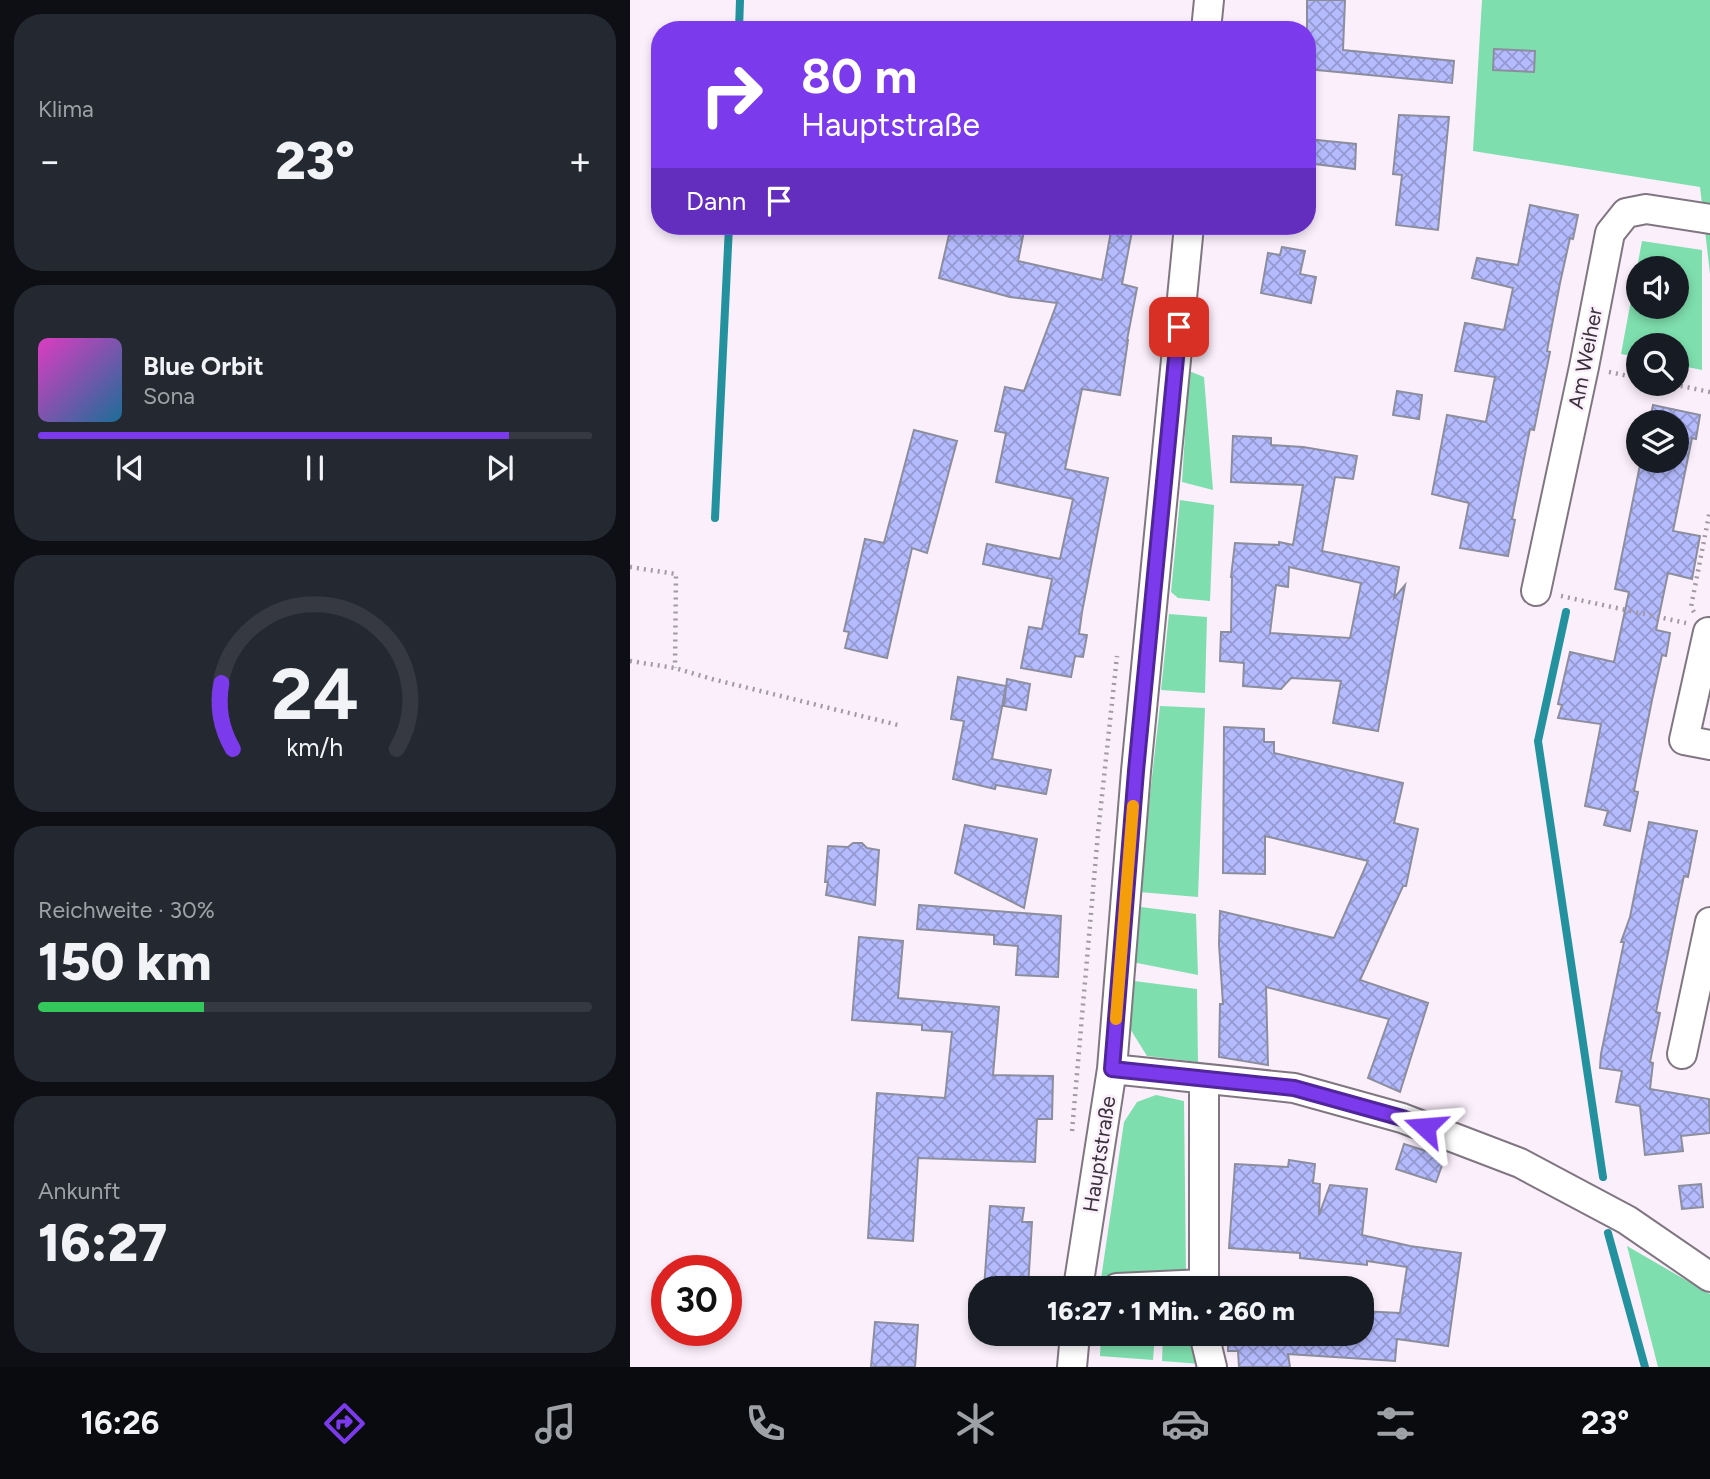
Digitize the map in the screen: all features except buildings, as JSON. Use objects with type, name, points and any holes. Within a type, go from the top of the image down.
[{"type":"street","points":[[1207,21],[1209,0]]},
{"type":"street","name":"Am Weiher","points":[[1536,591],[1610,233],[1626,213],[1646,209],[1710,219]]},
{"type":"street","name":"Hauptstraße","points":[[1081,1276],[1112,1069],[1137,758],[1188,235]]},
{"type":"street","points":[[1708,632],[1684,740],[1710,746]]},
{"type":"street","points":[[1682,1054],[1706,954],[1710,922]]},
{"type":"street","points":[[1112,1069],[1294,1088],[1402,1118],[1520,1163],[1627,1220],[1710,1277]]},
{"type":"street","points":[[1204,1080],[1204,1276]]},
{"type":"street","points":[[1072,1367],[1074,1346]]},
{"type":"street","points":[[1207,1346],[1212,1367]]},
{"type":"path","points":[[1689,388],[1710,392]]},
{"type":"path","points":[[1572,598],[1688,623],[1710,510]]},
{"type":"path","points":[[630,567],[676,574],[676,668]]},
{"type":"path","points":[[1690,607],[1708,632]]},
{"type":"path","points":[[1072,1134],[1098,833],[1118,647]]},
{"type":"path","points":[[630,661],[676,668],[902,726]]},
{"type":"green space","points":[[1482,0],[1710,0],[1710,274],[1700,187],[1473,151]]},
{"type":"green space","points":[[1642,241],[1702,250],[1702,370],[1689,367],[1689,333],[1626,333],[1626,355],[1621,354],[1628,319],[1689,319],[1689,256],[1639,256]]},
{"type":"green space","points":[[1189,371],[1204,377],[1213,490],[1182,482]]},
{"type":"green space","points":[[1180,500],[1214,505],[1210,601],[1178,598],[1171,592]]},
{"type":"green space","points":[[1169,614],[1207,617],[1205,693],[1161,690]]},
{"type":"green space","points":[[1160,706],[1205,708],[1198,897],[1139,892]]},
{"type":"green space","points":[[1141,907],[1196,914],[1198,975],[1132,962]]},
{"type":"green space","points":[[1134,981],[1197,989],[1198,1062],[1147,1056],[1129,1027]]},
{"type":"green space","points":[[1156,1095],[1184,1101],[1186,1274],[1101,1276],[1124,1122],[1137,1102]]},
{"type":"green space","points":[[1627,1246],[1710,1294],[1710,1367],[1658,1367]]},
{"type":"green space","points":[[1100,1346],[1154,1346],[1153,1360],[1100,1356]]},
{"type":"green space","points":[[1163,1346],[1197,1346],[1201,1364],[1162,1361]]},
{"type":"waterway","points":[[739,21],[740,0]]},
{"type":"waterway","points":[[715,518],[729,235]]},
{"type":"waterway","points":[[1566,612],[1538,741],[1603,1177]]},
{"type":"waterway","points":[[1608,1233],[1645,1367]]},
{"type":"slow traffic","points":[[1116,1019],[1133,806]]},
{"type":"route","points":[[1179,327],[1136,771],[1112,1069],[1294,1088],[1425,1127]]}]
